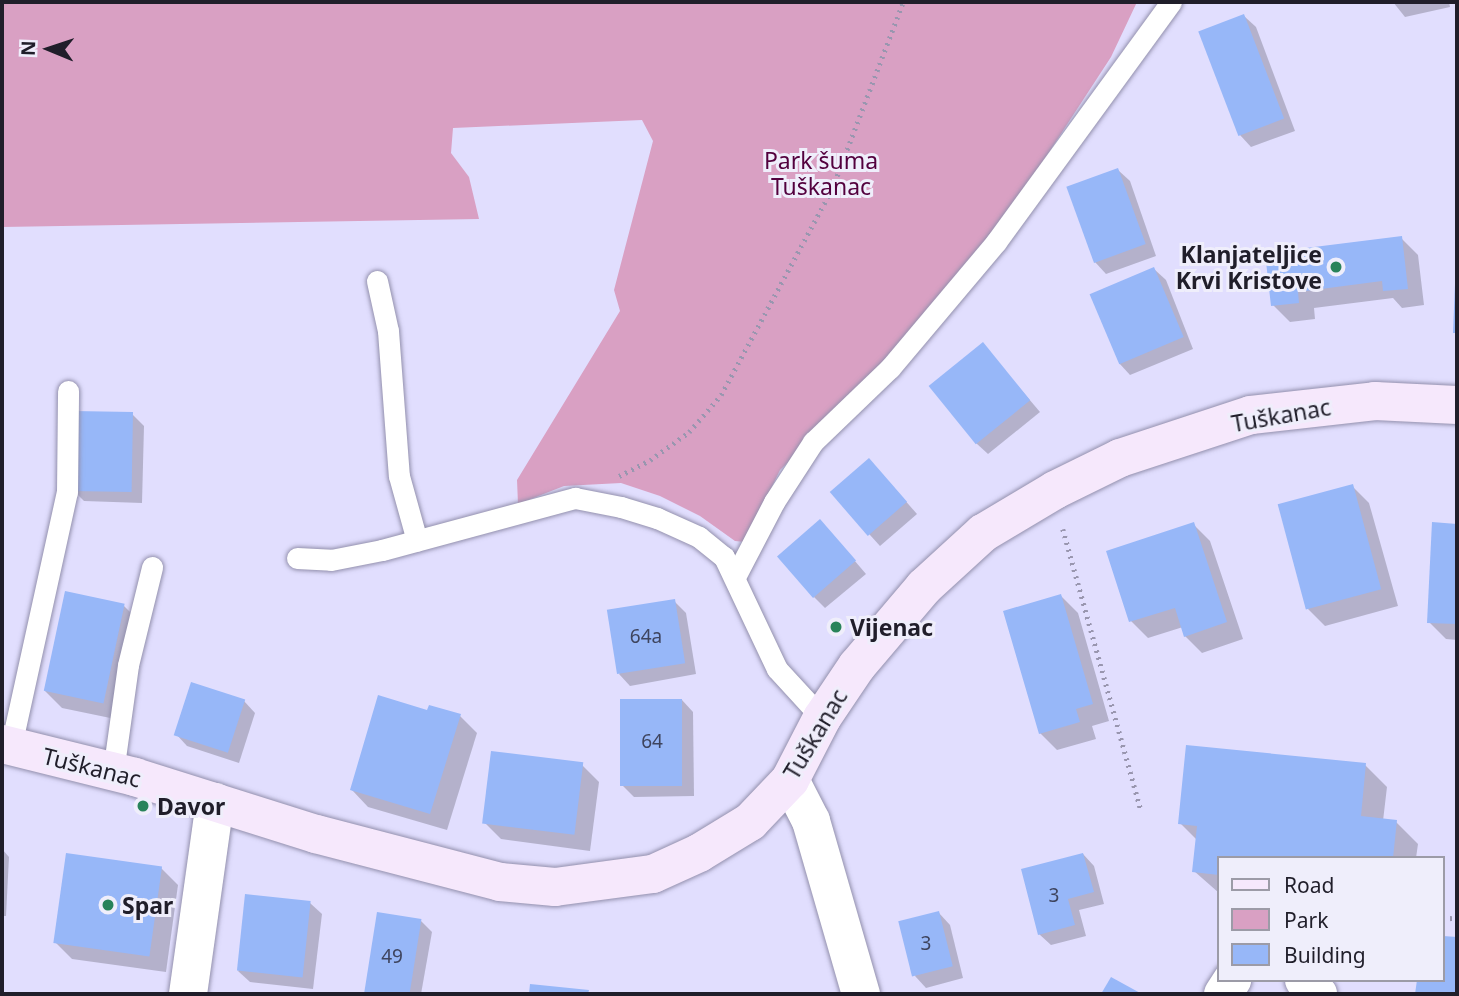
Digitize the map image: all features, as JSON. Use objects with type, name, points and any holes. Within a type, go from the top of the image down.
[{"type":"street","name":"Tuškanac","points":[[6,745],[113,772],[448,870],[500,882],[555,887],[653,874],[699,853],[750,822],[790,780],[822,718],[887,628],[953,557],[983,533],[1066,484],[1121,458],[1251,415],[1375,401],[1457,405]]},
{"type":"street","points":[[790,780],[811,821],[861,994]]},
{"type":"street","points":[[188,994],[215,802]]},
{"type":"lane","points":[[735,577],[774,502],[813,442],[890,368],[996,242],[1171,2]]},
{"type":"lane","points":[[377,281],[388,331],[399,476],[417,541]]},
{"type":"lane","points":[[6,745],[67,492],[68,391]]},
{"type":"lane","points":[[297,558],[331,560],[417,541],[575,498],[657,518],[699,537],[724,556],[777,668],[822,718]]},
{"type":"lane","points":[[113,772],[128,665],[152,567]]},
{"type":"path","points":[[575,498],[650,460],[689,432],[721,395],[832,189],[903,2]]},
{"type":"path","points":[[1060,520],[1141,811]]},
{"type":"green space","name":"Park šuma Tuškanac","points":[[2,2],[1137,2],[1111,57],[1040,166],[972,260],[850,402],[780,470],[745,542],[735,541],[700,516],[660,496],[621,483],[564,486],[518,504],[517,480],[620,311],[614,290],[653,141],[642,120],[453,128],[451,153],[469,177],[479,219],[2,227]]},
{"type":"building","points":[[1244,14],[1284,119],[1238,136],[1198,32]]},
{"type":"building","points":[[1118,168],[1146,244],[1094,263],[1066,187]]},
{"type":"building","name":"Klanjateljice Krvi Kristove","points":[[1402,236],[1408,289],[1383,291],[1382,281],[1298,292],[1299,303],[1271,306],[1265,253]]},
{"type":"building","points":[[1154,267],[1184,337],[1119,364],[1090,294]]},
{"type":"building","points":[[1455,284],[1457,333],[1453,333]]},
{"type":"building","points":[[983,342],[1030,400],[976,444],[929,386]]},
{"type":"building","points":[[73,411],[133,412],[132,492],[72,491]]},
{"type":"building","points":[[869,458],[907,502],[868,536],[830,492]]},
{"type":"building","points":[[1353,484],[1381,589],[1306,609],[1278,504]]},
{"type":"building","points":[[820,519],[856,561],[813,598],[777,556]]},
{"type":"building","points":[[1194,522],[1227,622],[1184,637],[1175,608],[1129,622],[1106,551]]},
{"type":"building","points":[[1432,522],[1457,524],[1457,624],[1427,623]]},
{"type":"building","points":[[65,591],[125,604],[103,703],[44,691]]},
{"type":"building","points":[[1061,594],[1093,704],[1076,709],[1080,722],[1039,734],[1003,611]]},
{"type":"building","points":[[675,599],[685,663],[617,674],[607,610]]},
{"type":"building","points":[[191,682],[245,700],[228,753],[174,735]]},
{"type":"building","points":[[378,695],[427,710],[429,705],[461,714],[430,814],[350,790]]},
{"type":"building","points":[[620,699],[682,699],[682,786],[620,786]]},
{"type":"building","points":[[1186,745],[1366,763],[1361,816],[1397,820],[1393,856],[1218,856],[1218,875],[1192,872],[1197,826],[1178,824]]},
{"type":"building","points":[[491,751],[583,762],[574,835],[482,823]]},
{"type":"building","name":"Spar","points":[[66,853],[162,866],[149,957],[53,943]]},
{"type":"building","points":[[1083,853],[1094,892],[1068,899],[1075,925],[1038,935],[1021,869]]},
{"type":"building","points":[[245,894],[311,901],[303,977],[237,971]]},
{"type":"building","points":[[939,911],[953,966],[912,976],[898,921]]},
{"type":"building","points":[[377,912],[421,919],[410,994],[364,994]]},
{"type":"building","points":[[1445,936],[1457,937],[1457,994],[1415,994],[1417,982],[1445,982]]},
{"type":"building","points":[[1111,977],[1142,994],[1101,994]]},
{"type":"building","points":[[530,984],[589,990],[588,994],[529,994]]},
{"type":"place","name":"Klanjateljice Krvi Kristove","points":[[1336,267]]},
{"type":"place","name":"Vijenac","points":[[836,627]]},
{"type":"place","name":"Davor","points":[[143,806]]},
{"type":"place","name":"Spar","points":[[108,905]]}]
